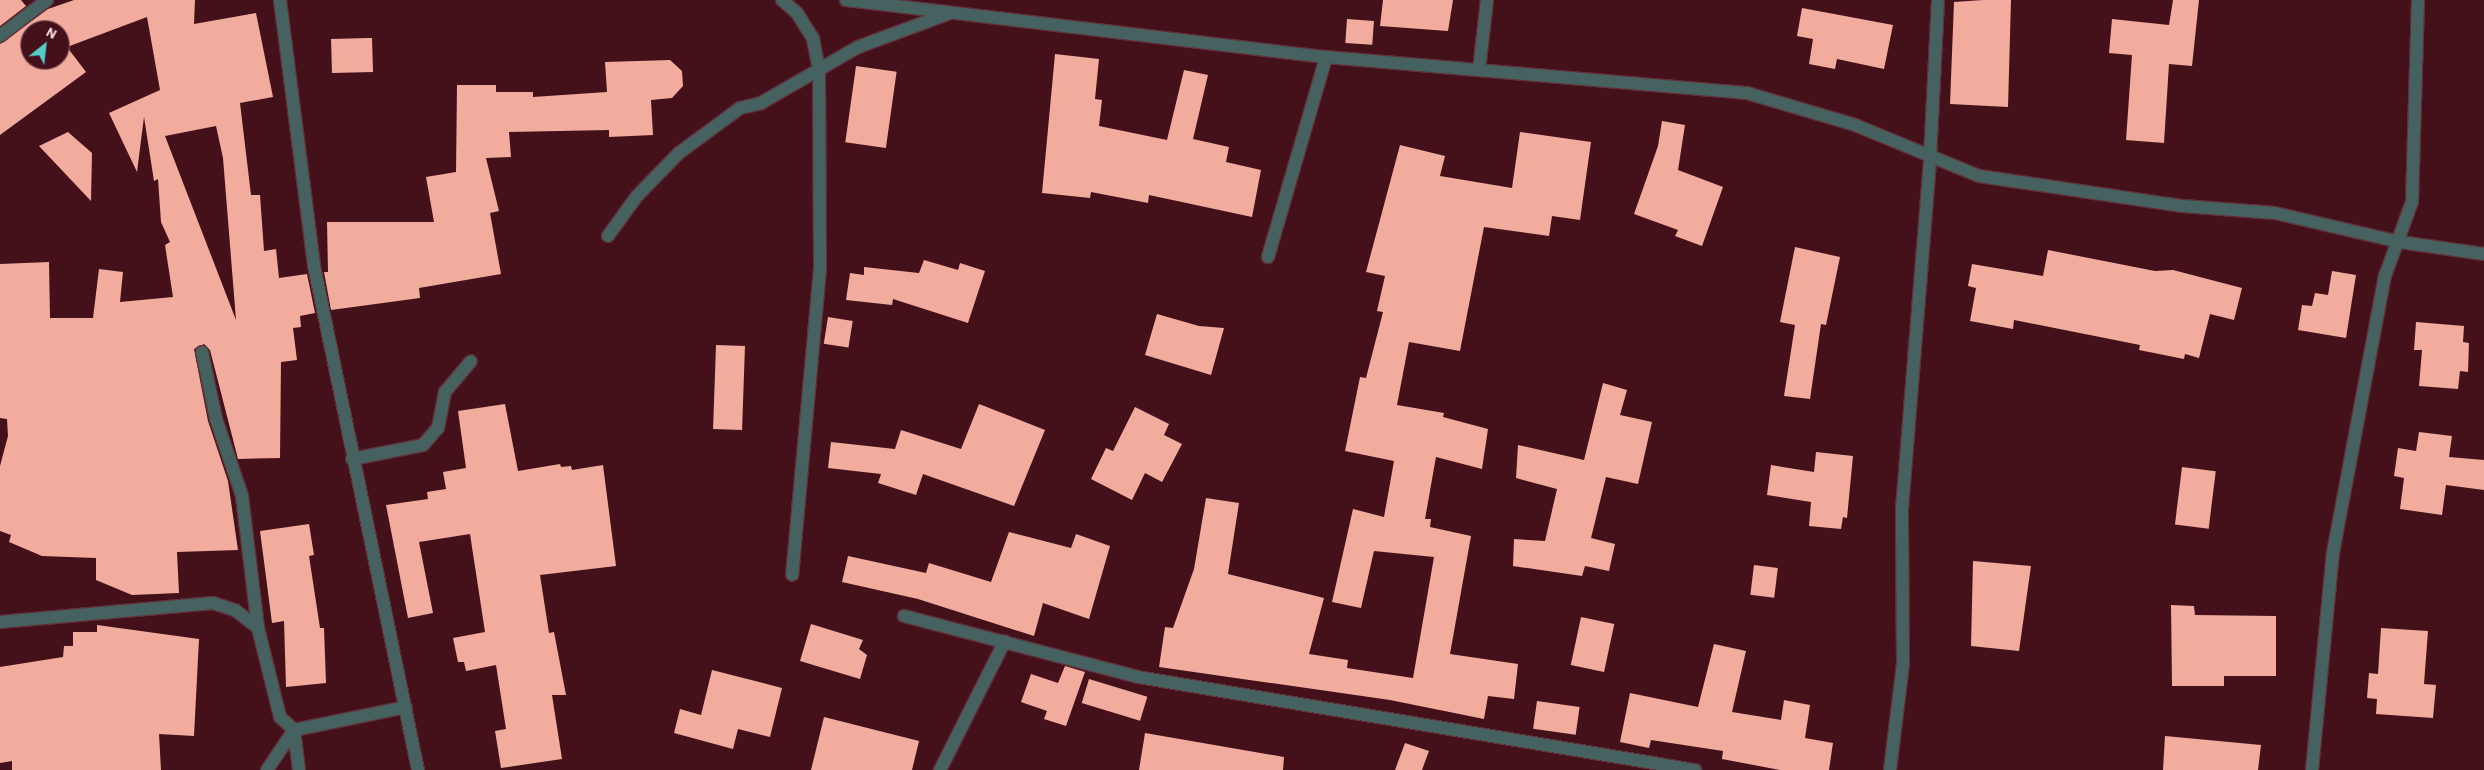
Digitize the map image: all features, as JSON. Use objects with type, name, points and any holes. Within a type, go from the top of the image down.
[{"type":"street","points":[[0,36],[47,0]]},
{"type":"street","points":[[280,0],[314,266],[352,459],[418,770]]},
{"type":"street","points":[[782,0],[797,12],[813,39],[819,71],[820,269],[792,575]]},
{"type":"street","points":[[846,0],[1326,57],[1747,93],[1855,124],[1930,158],[1980,176],[2183,206],[2276,213],[2400,242],[2484,254]]},
{"type":"street","points":[[1479,70],[1487,0]]},
{"type":"street","points":[[1890,770],[1903,664],[1902,509],[1930,158],[1938,0]]},
{"type":"street","points":[[2312,770],[2333,553],[2384,276],[2400,242],[2412,202],[2418,0]]},
{"type":"street","points":[[608,236],[637,196],[679,153],[740,108],[761,103],[858,47],[953,12]]},
{"type":"street","points":[[1268,257],[1326,57]]},
{"type":"street","points":[[202,352],[216,419],[242,496],[258,628],[280,717],[294,730],[299,770]]},
{"type":"street","points":[[352,459],[423,445],[438,428],[445,392],[471,361]]},
{"type":"street","points":[[0,622],[213,603],[235,610],[258,628]]},
{"type":"street","points":[[904,616],[1138,677],[1696,770]]},
{"type":"street","points":[[940,770],[1005,641]]},
{"type":"street","points":[[267,770],[294,730],[406,707]]},
{"type":"building","points":[[0,0],[21,0],[26,6],[0,26]]},
{"type":"building","points":[[74,0],[195,0],[194,24],[256,13],[273,97],[240,103],[251,195],[260,195],[264,251],[276,249],[279,278],[307,274],[315,313],[300,316],[301,327],[293,328],[297,360],[281,362],[280,458],[238,459],[210,350],[204,344],[194,349],[208,421],[228,481],[238,550],[177,552],[179,593],[132,595],[96,580],[96,558],[42,556],[9,542],[11,535],[0,531],[0,466],[8,436],[7,419],[0,418],[0,264],[49,262],[50,318],[93,318],[99,269],[123,272],[120,302],[173,297],[165,245],[170,242],[161,222],[158,179],[154,181],[144,117],[137,172],[109,113],[160,90],[147,17],[70,46],[70,20],[33,20],[48,9]],"holes":[[[216,126],[223,158],[236,320],[165,136]]]},
{"type":"building","points":[[1383,0],[1453,0],[1448,31],[1380,26]]},
{"type":"building","points":[[2011,0],[2008,107],[1950,104],[1954,2]]},
{"type":"building","points":[[2173,0],[2199,0],[2192,66],[2169,64],[2164,143],[2126,140],[2132,55],[2109,53],[2112,19],[2169,25]]},
{"type":"building","points":[[1802,8],[1893,25],[1884,69],[1837,59],[1835,69],[1809,64],[1813,39],[1797,36]]},
{"type":"building","points":[[1347,19],[1374,21],[1372,45],[1345,43]]},
{"type":"building","points":[[20,29],[20,70],[70,70],[70,51],[86,72],[0,135],[0,44]]},
{"type":"building","points":[[372,38],[373,72],[332,73],[331,39]]},
{"type":"building","points":[[1055,54],[1099,59],[1095,99],[1102,100],[1099,126],[1167,140],[1184,70],[1208,75],[1193,139],[1229,147],[1226,162],[1261,170],[1252,217],[1149,195],[1148,203],[1091,192],[1090,198],[1042,193]]},
{"type":"building","points":[[670,60],[682,71],[683,86],[672,98],[651,100],[653,135],[609,137],[609,130],[509,132],[511,157],[486,158],[499,211],[490,213],[501,274],[419,288],[420,298],[331,310],[324,272],[328,272],[327,222],[434,222],[426,177],[456,172],[457,85],[496,85],[496,92],[533,92],[533,97],[607,92],[605,62]]},
{"type":"building","points":[[856,66],[897,72],[886,148],[845,142]]},
{"type":"building","points":[[1662,121],[1685,125],[1678,170],[1723,187],[1702,246],[1675,236],[1678,230],[1634,214],[1658,146]]},
{"type":"building","points":[[68,132],[92,153],[91,201],[39,146]]},
{"type":"building","points":[[1520,132],[1591,142],[1580,220],[1552,216],[1549,236],[1484,227],[1460,351],[1409,342],[1397,405],[1444,413],[1443,417],[1488,429],[1482,469],[1436,457],[1425,519],[1431,519],[1430,527],[1471,536],[1450,654],[1518,664],[1514,699],[1488,696],[1484,719],[1390,700],[1159,667],[1165,627],[1173,628],[1194,569],[1206,498],[1239,503],[1228,574],[1324,598],[1309,654],[1348,660],[1347,668],[1413,678],[1434,557],[1374,551],[1361,608],[1332,602],[1353,509],[1384,517],[1394,461],[1345,451],[1360,377],[1366,378],[1383,312],[1377,311],[1385,276],[1366,272],[1400,145],[1445,156],[1440,176],[1512,188]]},
{"type":"building","points":[[1795,247],[1840,257],[1826,325],[1821,324],[1810,399],[1784,396],[1795,325],[1780,322]]},
{"type":"building","points":[[2048,250],[2155,271],[2173,270],[2242,288],[2234,320],[2210,314],[2199,358],[2185,354],[2184,359],[2139,350],[2140,345],[2014,320],[2013,329],[1970,321],[1976,288],[1968,286],[1972,264],[2043,276]]},
{"type":"building","points":[[924,260],[958,270],[960,263],[985,271],[968,323],[893,299],[892,305],[846,300],[850,273],[864,275],[864,267],[919,273]]},
{"type":"building","points":[[2332,271],[2356,275],[2346,338],[2298,330],[2302,305],[2312,306],[2315,293],[2328,295]]},
{"type":"building","points":[[1157,314],[1199,326],[1224,328],[1211,375],[1145,355]]},
{"type":"building","points":[[828,317],[853,321],[848,348],[824,344]]},
{"type":"building","points":[[2416,322],[2464,326],[2463,342],[2469,343],[2468,372],[2460,371],[2458,389],[2419,386],[2422,350],[2414,350]]},
{"type":"building","points":[[716,345],[745,346],[742,430],[713,429]]},
{"type":"building","points":[[1603,383],[1627,390],[1620,415],[1652,422],[1638,484],[1606,477],[1591,538],[1615,544],[1609,571],[1585,566],[1582,576],[1513,566],[1514,539],[1545,541],[1557,489],[1516,478],[1518,445],[1584,460]]},
{"type":"building","points":[[505,404],[518,471],[560,464],[561,467],[571,466],[572,470],[603,465],[616,566],[540,575],[549,633],[554,632],[566,695],[552,695],[562,759],[501,768],[495,731],[506,729],[496,665],[466,671],[464,662],[458,662],[453,638],[485,632],[470,534],[419,542],[433,613],[408,618],[386,505],[428,499],[427,492],[446,489],[443,472],[466,468],[458,411]]},
{"type":"building","points":[[979,404],[1045,430],[1014,506],[923,474],[916,495],[878,483],[881,474],[828,468],[831,442],[895,449],[901,430],[961,449]]},
{"type":"building","points":[[1135,407],[1169,424],[1164,435],[1182,444],[1162,482],[1145,473],[1132,500],[1091,479],[1106,448],[1113,451]]},
{"type":"building","points":[[2419,432],[2452,436],[2449,457],[2484,460],[2484,490],[2446,485],[2442,515],[2400,509],[2404,478],[2394,476],[2398,448],[2416,451]]},
{"type":"building","points":[[1816,452],[1853,456],[1847,518],[1843,517],[1841,529],[1809,526],[1811,502],[1767,495],[1771,465],[1814,472]]},
{"type":"building","points":[[2182,467],[2216,471],[2209,529],[2175,525]]},
{"type":"building","points":[[309,524],[314,555],[309,556],[320,628],[324,628],[326,683],[286,687],[284,621],[272,623],[260,531]]},
{"type":"building","points":[[1009,532],[1071,548],[1076,534],[1110,546],[1089,619],[1043,603],[1034,636],[918,599],[842,582],[848,556],[926,573],[929,563],[991,582]]},
{"type":"building","points":[[1973,561],[2031,566],[2019,651],[1971,646]]},
{"type":"building","points":[[1754,565],[1778,568],[1774,598],[1750,595]]},
{"type":"building","points":[[2171,605],[2194,606],[2195,615],[2276,616],[2276,676],[2224,676],[2224,686],[2172,686]]},
{"type":"building","points":[[1581,617],[1614,624],[1604,672],[1571,665]]},
{"type":"building","points":[[811,624],[863,640],[859,649],[867,655],[860,679],[800,661]]},
{"type":"building","points":[[97,625],[199,639],[194,736],[159,734],[161,770],[12,770],[12,761],[0,763],[0,667],[63,657],[64,646],[73,646],[73,632],[97,632]]},
{"type":"building","points":[[2381,628],[2428,631],[2424,684],[2436,685],[2433,718],[2376,714],[2377,699],[2367,698],[2369,673],[2378,674]]},
{"type":"building","points":[[1714,644],[1746,651],[1732,712],[1781,720],[1784,700],[1810,705],[1805,738],[1833,743],[1829,770],[1780,770],[1722,759],[1723,751],[1651,740],[1649,748],[1620,742],[1630,693],[1698,707]]},
{"type":"building","points":[[1065,666],[1085,672],[1066,726],[1044,719],[1047,711],[1021,702],[1031,674],[1058,683]]},
{"type":"building","points":[[712,670],[782,688],[770,737],[738,729],[733,749],[674,733],[680,709],[701,715]]},
{"type":"building","points":[[1089,679],[1147,697],[1140,721],[1082,703]]},
{"type":"building","points":[[1537,701],[1580,707],[1576,735],[1533,729]]},
{"type":"building","points":[[824,717],[919,741],[912,770],[811,770]]},
{"type":"building","points":[[1145,733],[1284,757],[1283,770],[1139,770]]},
{"type":"building","points":[[2165,736],[2261,745],[2258,770],[2163,770]]},
{"type":"building","points":[[1405,743],[1429,751],[1422,770],[1395,770]]}]
